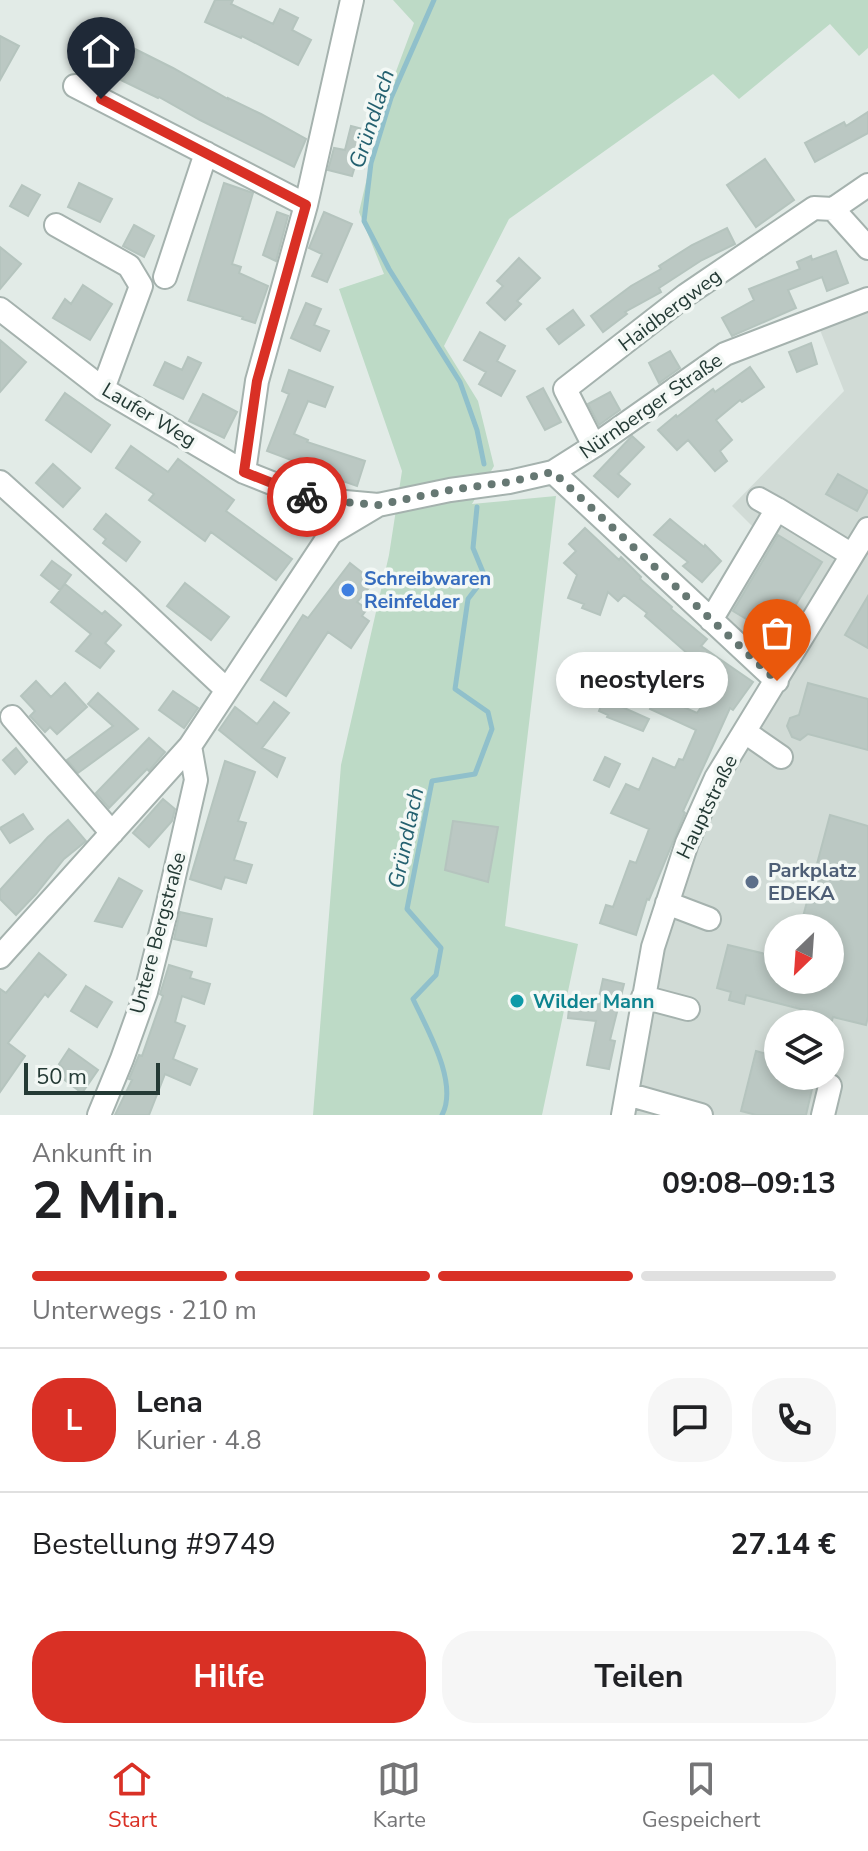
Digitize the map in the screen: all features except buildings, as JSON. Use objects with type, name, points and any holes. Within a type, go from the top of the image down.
[{"type":"street","points":[[244,472],[257,381],[306,205],[352,0]]},
{"type":"street","points":[[75,86],[306,205]]},
{"type":"street","points":[[165,277],[206,153]]},
{"type":"street","name":"Haidbergweg","points":[[594,446],[565,389],[686,295],[814,208],[833,209],[868,185]]},
{"type":"street","points":[[833,209],[868,248]]},
{"type":"street","points":[[56,225],[129,266],[141,286],[103,389]]},
{"type":"street","name":"Nürnberger Straße","points":[[0,957],[190,746],[331,533],[378,505],[553,472],[725,354],[868,299]]},
{"type":"street","name":"Laufer Weg","points":[[0,309],[103,389],[244,472],[312,499],[378,505]]},
{"type":"street","points":[[553,472],[777,681]]},
{"type":"street","points":[[0,482],[227,690]]},
{"type":"street","points":[[312,499],[331,533]]},
{"type":"street","points":[[711,620],[768,504],[852,555]]},
{"type":"street","name":"Hauptstraße","points":[[625,1104],[653,947],[687,843],[716,778],[868,529]]},
{"type":"street","points":[[12,717],[112,833]]},
{"type":"street","points":[[745,732],[781,757]]},
{"type":"street","name":"Untere Bergstraße","points":[[99,1115],[146,992],[165,916],[196,780],[190,746]]},
{"type":"street","points":[[667,903],[709,919]]},
{"type":"street","points":[[643,997],[688,1009]]},
{"type":"street","points":[[823,1115],[829,1090]]},
{"type":"street","points":[[625,1104],[701,1115]]},
{"type":"shaded area","points":[[868,289],[868,1115],[613,1115],[689,846],[780,681],[709,614],[758,532],[732,506],[844,391],[820,330]]},
{"type":"green space","points":[[393,0],[868,0],[868,48],[859,56],[830,24],[739,99],[713,74],[509,219],[444,346],[478,401],[494,466],[472,504],[556,496],[505,926],[578,944],[542,1115],[313,1115],[341,765],[389,555],[402,471],[339,289],[384,274],[359,212],[385,101],[414,23]]},
{"type":"waterway","name":"Gründlach","points":[[434,0],[391,98],[371,163],[364,221],[389,269],[460,382],[477,430],[484,464]]},
{"type":"waterway","name":"Gründlach","points":[[442,1115],[447,1088],[444,1072],[413,999],[436,975],[441,948],[407,909],[432,781],[475,774],[492,729],[488,712],[455,689],[468,599],[485,577],[473,548],[477,507]]},
{"type":"way so far","points":[[307,497],[378,505],[553,472],[777,681]]},
{"type":"place","name":"Schreibwaren Reinfelder","points":[[348,590]]},
{"type":"place","name":"neostylers","points":[[777,681]]},
{"type":"place","name":"Parkplatz EDEKA","points":[[752,882]]},
{"type":"place","name":"Wilder Mann","points":[[517,1001]]},
{"type":"route","points":[[101,99],[306,205],[257,381],[244,472],[307,497]]}]
